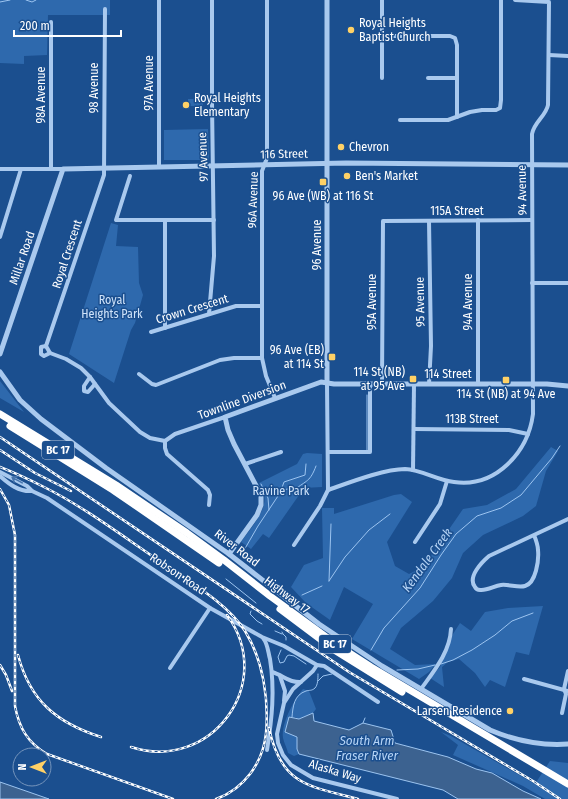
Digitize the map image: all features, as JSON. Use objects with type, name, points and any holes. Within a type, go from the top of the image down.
[{"type":"highway","name":"Highway 17","points":[[0,414],[116,485],[187,533],[270,596],[371,668],[567,787]]},
{"type":"highway","name":"Highway 17","points":[[0,420],[113,490],[183,537],[220,563],[291,618],[368,672],[567,787]]},
{"type":"street","name":"97A Avenue","points":[[159,0],[159,166]]},
{"type":"street","name":"97 Avenue","points":[[209,314],[214,256],[212,0]]},
{"type":"street","name":"96A Avenue","points":[[266,0],[267,158],[262,171],[262,358],[266,376],[275,398]]},
{"type":"street","name":"96 Avenue","points":[[326,0],[328,490]]},
{"type":"street","points":[[382,0],[382,78]]},
{"type":"street","points":[[400,120],[448,120],[474,111],[496,110],[500,108],[501,0]]},
{"type":"street","name":"94 Avenue","points":[[413,470],[447,481],[465,483],[474,482],[492,476],[514,457],[522,447],[528,434],[533,414],[532,134],[533,129],[548,107],[549,2],[515,0]]},
{"type":"street","name":"98 Avenue","points":[[104,167],[105,9]]},
{"type":"street","name":"98A Avenue","points":[[51,22],[51,169]]},
{"type":"street","points":[[383,36],[450,36],[455,38],[457,45],[457,117]]},
{"type":"street","points":[[549,55],[568,56]]},
{"type":"street","points":[[428,78],[456,78]]},
{"type":"street","name":"116 Street","points":[[0,169],[327,163],[568,165]]},
{"type":"street","name":"Royal Crescent","points":[[46,346],[104,175],[104,167]]},
{"type":"street","points":[[0,237],[21,169]]},
{"type":"street","name":"Millar Road","points":[[0,354],[63,169]]},
{"type":"street","points":[[130,176],[116,220],[214,220]]},
{"type":"street","name":"95 Avenue","points":[[429,220],[431,346],[429,384]]},
{"type":"street","name":"94A Avenue","points":[[478,220],[478,384]]},
{"type":"street","name":"115A Street","points":[[383,221],[532,220]]},
{"type":"street","points":[[165,221],[165,328]]},
{"type":"street","name":"95A Avenue","points":[[382,384],[383,221]]},
{"type":"street","points":[[532,283],[568,283]]},
{"type":"street","name":"Crown Crescent","points":[[151,332],[236,306],[262,306]]},
{"type":"street","points":[[50,353],[44,356],[41,354],[41,347],[46,346],[50,353],[70,361],[81,368],[90,377],[109,403],[140,432],[150,438],[165,442],[164,448],[167,454],[208,490],[210,495],[209,505]]},
{"type":"street","points":[[139,374],[152,384],[156,385],[220,360],[234,358],[262,358]]},
{"type":"street","name":"River Road","points":[[0,372],[20,400],[41,419],[99,463],[229,554],[308,616],[344,642],[490,730],[514,739],[535,744],[568,744]]},
{"type":"street","points":[[90,377],[84,386],[84,391],[88,392],[95,384]]},
{"type":"street","name":"Townline Diversion","points":[[165,442],[175,434],[316,383],[328,383]]},
{"type":"street","name":"114 Street","points":[[328,383],[558,384],[568,386]]},
{"type":"street","points":[[328,452],[370,452],[370,384]]},
{"type":"street","points":[[294,545],[320,506],[328,490],[392,471],[413,470],[414,384]]},
{"type":"street","points":[[225,417],[228,430],[260,495],[261,505],[257,515],[229,554]]},
{"type":"street","name":"113B Street","points":[[414,429],[509,430],[528,434]]},
{"type":"street","points":[[245,464],[281,452]]},
{"type":"street","name":"Robson Road","points":[[0,472],[47,498],[210,608],[262,637],[284,646],[317,665],[324,666],[378,702]]},
{"type":"street","name":"Robson Road","points":[[0,476],[14,487],[26,492],[32,491]]},
{"type":"street","points":[[415,542],[440,504],[447,481]]},
{"type":"street","points":[[534,535],[538,548],[538,559],[534,575],[530,583],[526,586],[500,585],[481,590],[478,590],[474,586],[472,582],[474,576],[481,563],[489,556],[568,519]]},
{"type":"street","points":[[170,668],[210,608]]},
{"type":"street","points":[[421,689],[445,653],[451,637],[451,629]]},
{"type":"street","points":[[262,637],[267,644],[274,690],[273,709],[267,750]]},
{"type":"street","name":"Alaska Way","points":[[317,665],[313,671],[293,689],[284,703],[277,730],[277,738],[283,755],[291,765],[313,778],[398,799]]},
{"type":"street","points":[[562,713],[566,694],[568,671]]},
{"type":"street","points":[[272,672],[277,673],[290,681],[301,682]]},
{"type":"street","points":[[280,676],[285,691],[284,703]]},
{"type":"street","points":[[524,679],[566,690]]},
{"type":"green space","points":[[0,0],[110,0],[110,15],[48,15],[47,55],[24,56],[24,64],[0,63]]},
{"type":"green space","points":[[188,99],[203,99],[203,106],[188,106]]},
{"type":"green space","points":[[208,129],[209,160],[164,160],[164,130]]},
{"type":"green space","name":"Royal Heights Park","points":[[111,223],[118,225],[116,246],[138,247],[139,283],[143,295],[114,383],[69,354]]},
{"type":"green space","points":[[0,381],[24,412],[0,398]]},
{"type":"green space","points":[[551,447],[558,451],[546,471],[536,506],[523,516],[483,535],[463,553],[452,578],[433,601],[401,628],[390,649],[415,665],[436,664],[429,672],[419,679],[352,639],[373,604],[344,587],[330,620],[306,603],[291,587],[304,565],[323,558],[322,508],[334,508],[334,514],[401,494],[412,502],[387,542],[395,566],[409,574],[423,567],[463,509],[487,505],[516,489]]},
{"type":"green space","name":"Ravine Park","points":[[303,454],[322,454],[322,487],[304,488],[269,538],[263,534],[251,549],[241,542],[257,520],[263,507],[264,494],[259,483],[297,464]]},
{"type":"green space","points":[[543,606],[529,655],[516,652],[505,687],[490,680],[485,687],[475,673],[459,659],[448,662],[442,667],[444,687],[430,678],[440,667],[453,634],[460,623],[471,631],[485,612],[508,608]]},
{"type":"green space","points":[[303,689],[309,691],[316,709],[313,713],[299,719],[295,717],[285,731],[297,736],[297,749],[299,754],[294,756],[288,753],[283,738],[283,732],[289,712]]},
{"type":"green space","points":[[441,732],[451,736],[535,784],[550,761],[568,763],[568,799],[545,799],[523,786],[453,755],[458,745]]},
{"type":"water","name":"South Arm Fraser River","points":[[313,713],[314,721],[349,730],[363,723],[391,730],[395,743],[448,757],[476,769],[492,773],[523,791],[541,799],[458,799],[443,790],[299,754],[297,749],[297,737],[285,732],[289,717],[299,719]]},
{"type":"water","points":[[0,782],[49,799],[0,799]]},
{"type":"waterway","points":[[0,2],[10,0]]},
{"type":"waterway","points":[[26,0],[32,2],[36,0]]},
{"type":"waterway","points":[[367,395],[367,450]]},
{"type":"waterway","name":"Kendale Creek","points":[[371,650],[384,628],[420,588],[456,534],[477,516],[501,508],[521,495],[552,458],[560,446]]},
{"type":"waterway","points":[[243,552],[280,493],[284,482],[305,475],[306,464]]},
{"type":"waterway","points":[[280,492],[287,489],[294,490],[310,478],[316,466]]},
{"type":"waterway","points":[[261,484],[268,498],[269,510]]},
{"type":"waterway","points":[[329,581],[345,557],[369,530],[390,514]]},
{"type":"waterway","points":[[329,581],[331,524]]},
{"type":"waterway","points":[[226,579],[256,603]]},
{"type":"waterway","points":[[302,595],[322,586]]},
{"type":"waterway","points":[[251,611],[250,614],[262,624]]},
{"type":"waterway","points":[[441,664],[453,660],[472,650],[495,635],[512,621],[533,613]]},
{"type":"waterway","points":[[275,631],[282,634]]},
{"type":"waterway","points":[[282,632],[286,637],[286,640]]},
{"type":"waterway","points":[[281,650],[278,657],[280,663],[284,662],[289,655],[294,656],[306,664]]},
{"type":"waterway","points":[[397,670],[418,669],[435,665]]},
{"type":"waterway","points":[[292,717],[295,701],[299,695],[306,691],[313,690],[316,687],[318,674]]},
{"type":"waterway","name":"Kendale Creek","points":[[318,681],[323,676],[332,674]]},
{"type":"waterway","points":[[363,723],[365,718]]},
{"type":"railway","points":[[0,437],[349,672],[533,781],[560,799]]},
{"type":"railway","points":[[0,450],[35,473],[71,491]]},
{"type":"railway","points":[[0,467],[60,495],[105,524],[208,594],[229,612],[245,631],[256,654],[263,680],[267,707],[266,733],[261,755],[250,774],[235,789],[216,799]]},
{"type":"railway","points":[[0,489],[9,505],[15,535],[15,706],[19,721],[25,734],[40,750],[47,754],[173,799]]},
{"type":"railway","points":[[131,747],[160,752],[187,747],[210,735],[228,716],[240,694],[244,668],[241,641],[227,615]]},
{"type":"railway","points":[[18,655],[23,671],[30,685],[48,708],[71,725],[101,737]]},
{"type":"railway","points":[[0,665],[6,675],[12,691]]},
{"type":"railway","points":[[269,728],[274,747],[281,761],[289,772],[299,780],[311,786],[358,799]]},
{"type":"place","name":"Royal Heights Baptist Church","points":[[351,30]]},
{"type":"place","name":"Royal Heights Elementary","points":[[186,105]]},
{"type":"place","name":"Chevron","points":[[341,147]]},
{"type":"place","name":"Ben's Market","points":[[347,176]]},
{"type":"place","name":"96 Ave (WB) at 116 St","points":[[323,182]]},
{"type":"place","name":"96 Ave (EB) at 114 St","points":[[332,357]]},
{"type":"place","name":"114 St (NB) at 95 Ave","points":[[413,379]]},
{"type":"place","name":"114 St (NB) at 94 Ave","points":[[506,380]]},
{"type":"place","name":"Larsen Residence","points":[[510,711]]}]
